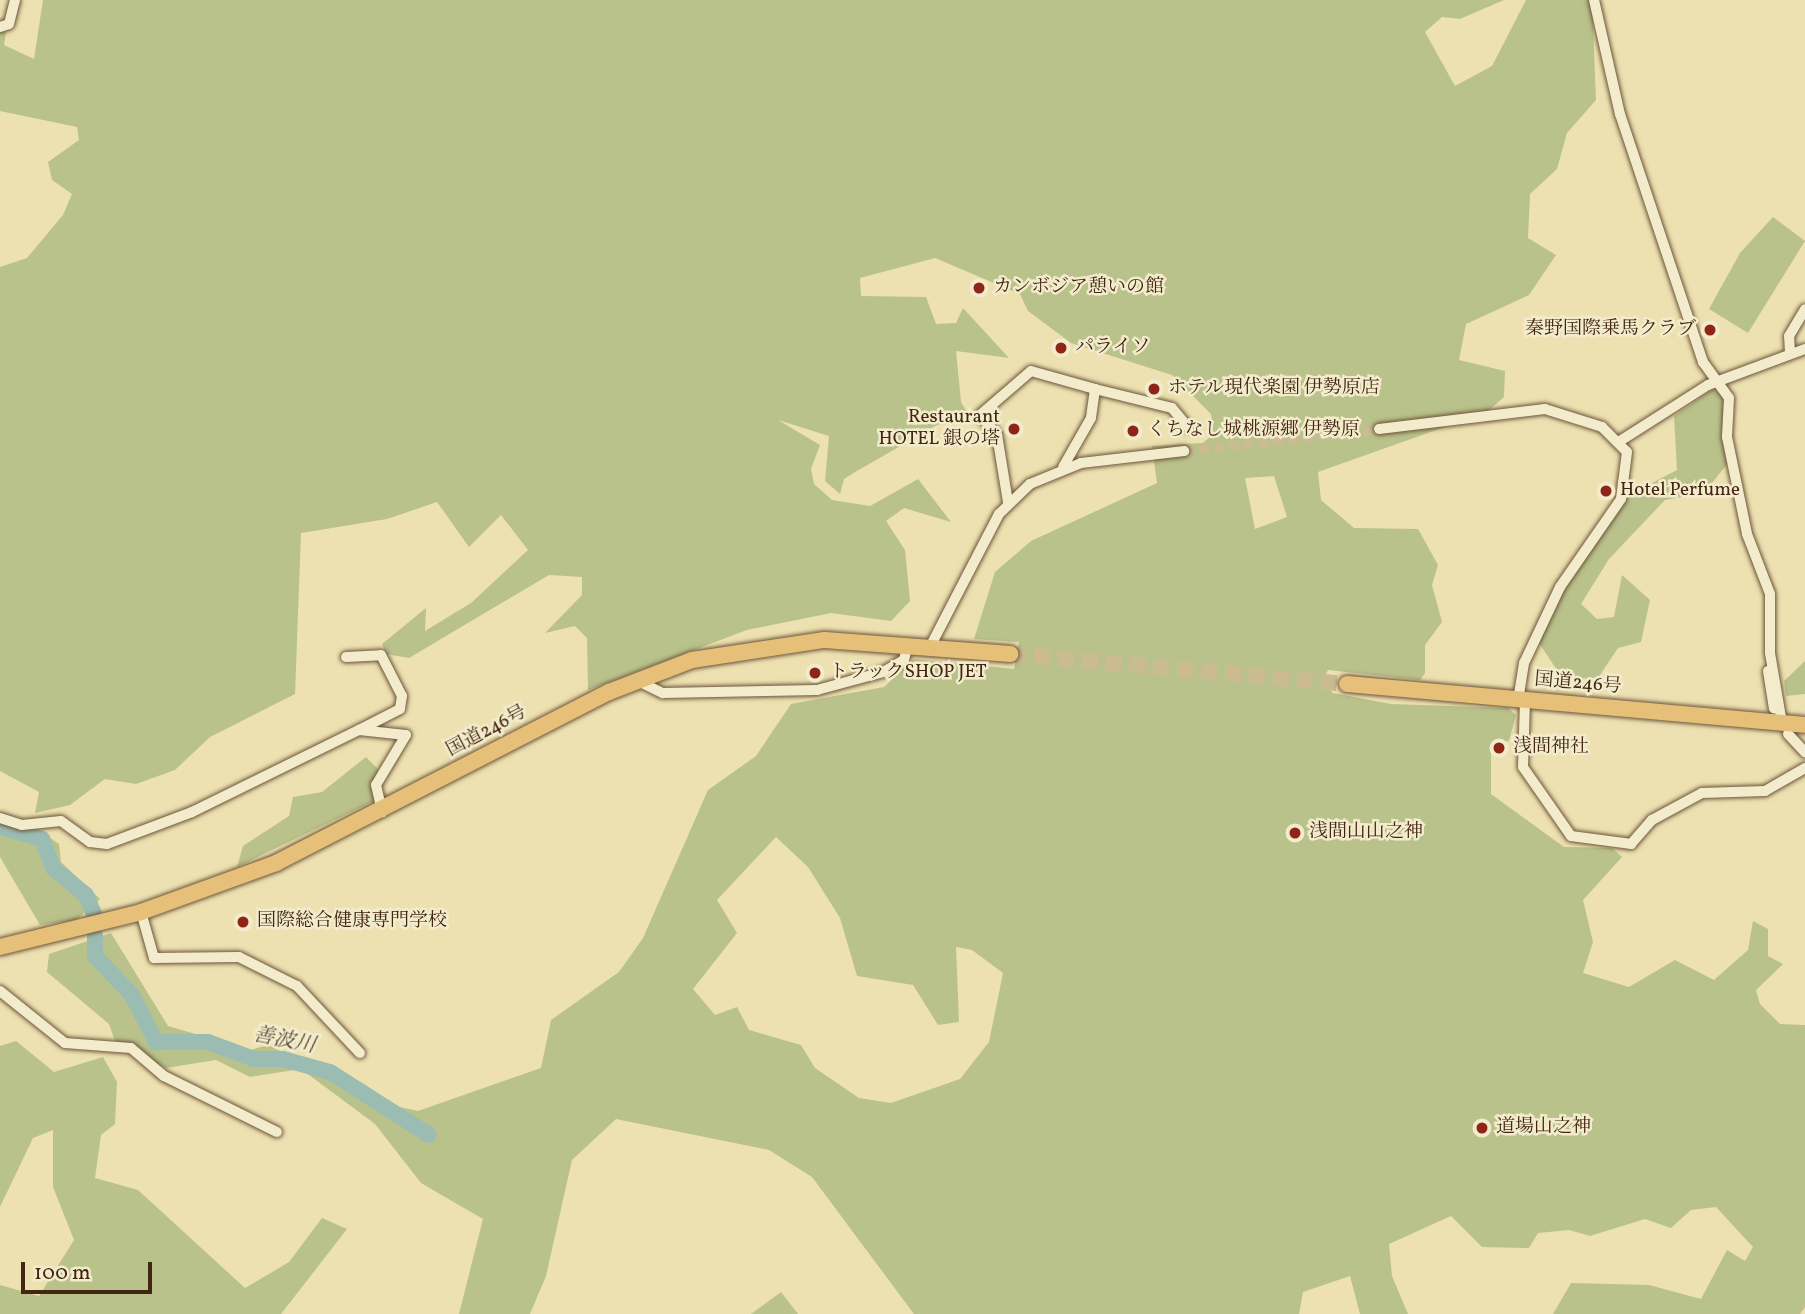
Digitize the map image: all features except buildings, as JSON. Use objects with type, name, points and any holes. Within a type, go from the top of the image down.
[{"type":"highway","name":"国道246号","points":[[0,947],[141,912],[276,863],[382,812],[636,680],[692,660],[788,642],[908,645],[1010,654]]},
{"type":"highway","name":"国道246号","points":[[1347,684],[1792,726]]},
{"type":"street","points":[[0,27],[9,24],[15,0]]},
{"type":"street","points":[[1594,0],[1620,114],[1706,373],[1729,398],[1727,437],[1737,492],[1770,594],[1771,657],[1792,726],[1805,752]]},
{"type":"street","points":[[1790,352],[1789,337],[1805,309]]},
{"type":"street","points":[[1620,441],[1717,384],[1790,352],[1805,349]]},
{"type":"street","points":[[1008,502],[999,440],[980,415],[1031,371],[1172,408],[1188,427]]},
{"type":"street","points":[[1063,467],[1091,418],[1095,389]]},
{"type":"street","points":[[1379,429],[1545,409],[1591,421],[1620,441],[1629,458],[1625,489],[1560,587],[1524,663],[1523,767],[1571,836],[1631,844],[1652,820],[1702,793],[1765,791],[1805,768]]},
{"type":"street","points":[[930,647],[1008,502],[1063,467],[1184,452]]},
{"type":"street","points":[[636,680],[663,693],[817,690],[883,672],[904,660],[908,645]]},
{"type":"street","points":[[0,818],[22,825],[61,821],[90,842],[107,844],[191,811],[400,709],[402,696],[381,654],[346,657]]},
{"type":"street","points":[[359,730],[406,735],[376,785],[382,812]]},
{"type":"street","points":[[141,912],[154,957],[239,957],[297,986],[360,1053]]},
{"type":"street","points":[[0,981],[12,1002]]},
{"type":"street","points":[[0,991],[65,1043],[131,1048],[164,1076],[277,1132]]},
{"type":"green space","points":[[43,0],[1504,0],[1460,19],[1442,17],[1425,32],[1455,86],[1492,66],[1526,0],[1592,0],[1596,100],[1567,133],[1557,169],[1530,194],[1528,238],[1556,255],[1529,295],[1466,324],[1459,360],[1505,371],[1504,397],[1487,412],[1318,472],[1321,500],[1354,528],[1418,529],[1438,565],[1432,585],[1442,622],[1425,645],[1425,673],[1420,680],[1328,670],[1322,683],[1333,693],[1391,704],[1508,708],[1516,715],[1509,741],[1491,744],[1491,794],[1564,847],[1612,848],[1622,857],[1583,900],[1593,942],[1583,973],[1629,987],[1675,960],[1714,980],[1748,950],[1753,921],[1768,929],[1768,956],[1783,964],[1756,990],[1760,1004],[1780,1024],[1805,1025],[1805,1307],[1800,1314],[1553,1314],[1571,1283],[1649,1285],[1701,1299],[1727,1250],[1745,1261],[1753,1247],[1716,1207],[1691,1210],[1671,1228],[1645,1219],[1590,1236],[1569,1230],[1538,1233],[1529,1248],[1482,1247],[1451,1216],[1389,1244],[1392,1276],[1408,1314],[1360,1314],[1350,1276],[1303,1292],[1299,1314],[914,1314],[812,1177],[769,1150],[616,1119],[572,1160],[546,1276],[530,1314],[459,1314],[483,1219],[421,1183],[375,1124],[301,1069],[250,1077],[216,1060],[166,1068],[115,1041],[109,1024],[47,972],[49,954],[111,933],[168,1026],[251,1050],[268,1045],[391,1105],[418,1111],[541,1068],[551,1020],[619,972],[643,938],[708,790],[756,756],[791,704],[884,687],[914,659],[1014,669],[1019,642],[974,639],[995,572],[1031,541],[1157,483],[1152,446],[1203,443],[1213,434],[1211,414],[1172,375],[1071,343],[1028,311],[1020,294],[935,258],[860,278],[861,296],[926,297],[936,324],[956,323],[963,308],[1009,358],[956,351],[961,402],[970,417],[937,425],[857,471],[844,479],[840,494],[825,481],[829,436],[778,420],[820,445],[811,469],[814,484],[832,500],[870,506],[918,479],[951,522],[904,508],[886,521],[905,550],[910,601],[891,621],[831,613],[747,630],[588,690],[587,638],[575,626],[545,633],[582,595],[582,577],[549,575],[409,658],[386,654],[382,644],[426,608],[425,631],[471,603],[528,550],[501,515],[469,547],[437,502],[387,519],[301,533],[295,694],[210,737],[175,770],[136,784],[105,779],[70,805],[35,813],[39,792],[0,771],[0,267],[27,258],[63,215],[72,194],[52,180],[48,162],[79,140],[77,127],[0,111],[0,30],[6,33],[4,45],[34,59]],"holes":[[[1274,476],[1287,517],[1255,529],[1245,478]],[[776,837],[808,867],[840,918],[857,976],[913,985],[938,1025],[959,1022],[956,947],[972,950],[1003,973],[989,1042],[960,1079],[891,1103],[859,1098],[815,1068],[801,1045],[749,1030],[737,1007],[715,1015],[693,989],[737,933],[717,900]]]},
{"type":"green space","points":[[1773,217],[1805,241],[1748,333],[1709,309],[1740,253]]},
{"type":"green space","points":[[1713,389],[1725,398],[1728,463],[1704,493],[1665,500],[1609,559],[1581,604],[1597,619],[1614,617],[1622,575],[1650,600],[1641,642],[1618,648],[1598,678],[1563,679],[1539,643],[1568,581],[1627,496],[1677,470],[1674,416]]},
{"type":"green space","points":[[1805,661],[1805,694],[1786,696],[1784,681]]},
{"type":"green space","points":[[366,757],[378,769],[374,801],[237,867],[243,846],[289,816],[293,797],[322,792]]},
{"type":"green space","points":[[0,827],[36,828],[59,844],[61,862],[100,899],[76,920],[40,925],[0,857]]},
{"type":"green space","points":[[16,1041],[54,1072],[103,1057],[117,1082],[115,1124],[101,1135],[95,1178],[138,1190],[245,1288],[289,1262],[322,1218],[347,1229],[281,1314],[0,1314],[0,1285],[39,1296],[74,1240],[53,1187],[53,1130],[33,1138],[0,1207],[0,1046]]},
{"type":"green space","points":[[781,1292],[798,1314],[751,1314]]},
{"type":"waterway","name":"善波川","points":[[0,827],[42,839],[53,868],[86,895],[94,914]]},
{"type":"waterway","name":"善波川","points":[[95,936],[95,956],[132,995],[156,1042],[208,1042],[254,1059],[283,1059],[330,1072],[429,1135]]},
{"type":"tunnel","points":[[1184,451],[1379,429]]},
{"type":"tunnel","points":[[1010,654],[1347,684]]},
{"type":"place","name":"カンボジア憩いの館","points":[[979,288]]},
{"type":"place","name":"秦野国際乗馬クラブ","points":[[1710,330]]},
{"type":"place","name":"パライソ","points":[[1061,348]]},
{"type":"place","name":"ホテル現代楽園 伊勢原店","points":[[1154,389]]},
{"type":"place","name":"Restaurant HOTEL 銀の塔","points":[[1014,429]]},
{"type":"place","name":"くちなし城桃源郷 伊勢原","points":[[1133,431]]},
{"type":"place","name":"Hotel Perfume","points":[[1606,491]]},
{"type":"place","name":"トラックSHOP JET","points":[[815,673]]},
{"type":"place","name":"浅間神社","points":[[1499,748]]},
{"type":"place","name":"浅間山山之神","points":[[1295,833]]},
{"type":"place","name":"国際総合健康専門学校","points":[[243,922]]},
{"type":"place","name":"道場山之神","points":[[1482,1128]]}]
